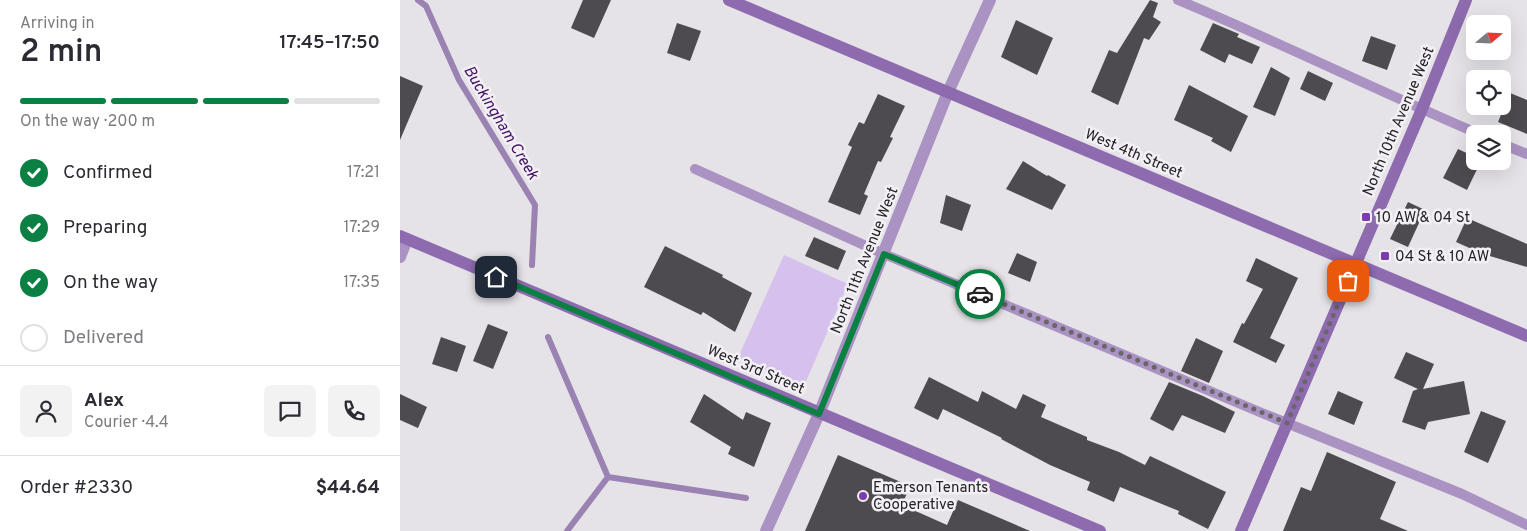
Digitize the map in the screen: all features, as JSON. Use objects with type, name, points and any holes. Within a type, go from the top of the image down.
[{"type":"street","name":"West 4th Street","points":[[729,0],[1527,336]]},
{"type":"street","name":"North 11th Avenue West","points":[[766,531],[819,414],[948,92],[990,0]]},
{"type":"street","name":"North 10th Avenue West","points":[[1242,531],[1422,109],[1466,0]]},
{"type":"street","points":[[400,256],[404,237]]},
{"type":"street","name":"West 3rd Street","points":[[404,237],[819,414],[1100,531]]},
{"type":"lane","points":[[1178,0],[1250,30],[1466,128]]},
{"type":"lane","points":[[1511,148],[1527,154]]},
{"type":"lane","points":[[695,169],[884,254],[1287,423],[1462,494],[1527,524]]},
{"type":"shaded area","points":[[784,255],[848,284],[804,386],[738,358]]},
{"type":"building","points":[[583,0],[611,0],[594,38],[571,28]]},
{"type":"building","points":[[1150,0],[1158,3],[1153,17],[1161,22],[1149,40],[1144,38],[1118,105],[1091,92],[1109,50],[1117,53]]},
{"type":"building","points":[[1016,20],[1053,38],[1037,75],[1001,57]]},
{"type":"building","points":[[677,23],[701,31],[690,61],[667,53]]},
{"type":"building","points":[[1213,23],[1239,34],[1237,37],[1260,47],[1252,64],[1229,54],[1225,63],[1200,50]]},
{"type":"building","points":[[1371,36],[1396,45],[1387,70],[1362,61]]},
{"type":"building","points":[[1271,67],[1290,78],[1275,116],[1253,107]]},
{"type":"building","points":[[1308,71],[1333,83],[1325,101],[1300,89]]},
{"type":"building","points":[[400,76],[423,86],[400,140]]},
{"type":"building","points":[[1189,85],[1248,116],[1231,152],[1211,141],[1213,138],[1174,120]]},
{"type":"building","points":[[1511,93],[1527,100],[1527,134],[1511,127],[1511,125],[1498,122],[1501,115],[1511,115]]},
{"type":"building","points":[[878,94],[905,106],[890,137],[893,138],[881,162],[878,161],[864,194],[868,196],[860,215],[828,202],[852,147],[848,145],[859,122],[864,124]]},
{"type":"building","points":[[1458,149],[1466,153],[1466,170],[1477,170],[1467,190],[1443,178]]},
{"type":"building","points":[[1023,161],[1066,185],[1052,210],[1006,189]]},
{"type":"building","points":[[946,195],[971,205],[962,231],[940,223]]},
{"type":"building","points":[[1408,202],[1425,210],[1408,247],[1390,239]]},
{"type":"building","points":[[1467,218],[1527,244],[1527,267],[1483,254],[1456,242]]},
{"type":"building","points":[[814,237],[846,251],[838,270],[805,256]]},
{"type":"building","points":[[665,246],[723,275],[722,277],[752,293],[735,332],[703,312],[701,315],[644,287]]},
{"type":"building","points":[[1017,253],[1037,262],[1030,282],[1008,273]]},
{"type":"building","points":[[1256,258],[1298,278],[1270,338],[1285,345],[1276,363],[1233,342],[1242,323],[1244,324],[1263,289],[1246,281]]},
{"type":"building","points":[[488,324],[508,332],[493,369],[473,361]]},
{"type":"building","points":[[441,337],[466,346],[457,372],[432,364]]},
{"type":"building","points":[[1196,338],[1223,351],[1209,383],[1181,371]]},
{"type":"building","points":[[1406,352],[1434,364],[1423,389],[1464,381],[1470,414],[1428,422],[1425,430],[1402,422],[1413,391],[1418,389],[1394,378]]},
{"type":"building","points":[[929,377],[978,402],[982,391],[1016,409],[1023,394],[1046,405],[1041,417],[1087,437],[1087,440],[1119,452],[1145,465],[1150,456],[1226,492],[1208,529],[1178,514],[1179,511],[1120,487],[1114,502],[1087,490],[1090,482],[1050,465],[1002,438],[943,409],[938,420],[914,408]]},
{"type":"building","points":[[1169,382],[1235,412],[1225,433],[1182,415],[1173,431],[1150,419]]},
{"type":"building","points":[[1338,391],[1363,402],[1354,425],[1328,414]]},
{"type":"building","points":[[400,394],[427,407],[418,428],[400,420]]},
{"type":"building","points":[[704,394],[743,420],[746,412],[771,423],[754,467],[728,454],[731,447],[690,422]]},
{"type":"building","points":[[1481,411],[1506,421],[1488,463],[1464,452]]},
{"type":"building","points":[[1327,452],[1396,482],[1380,519],[1408,531],[1283,531],[1301,487],[1311,491]]},
{"type":"building","name":"Emerson Tenants Cooperative","points":[[838,455],[910,486],[902,505],[947,525],[958,500],[1030,531],[805,531]]},
{"type":"waterway","name":"Buckingham Creek","points":[[418,0],[426,6],[459,80],[535,205],[532,265]]},
{"type":"waterway","name":"Buckingham Creek","points":[[548,337],[608,477],[567,531]]},
{"type":"waterway","points":[[608,477],[746,498]]},
{"type":"way so far","points":[[980,294],[1287,423],[1348,281]]},
{"type":"place","name":"10 AW & 04 St","points":[[1366,217]]},
{"type":"place","name":"04 St & 10 AW","points":[[1385,256]]},
{"type":"place","name":"Emerson Tenants Cooperative","points":[[863,496]]},
{"type":"route","points":[[496,277],[819,414],[884,254],[980,294]]}]
